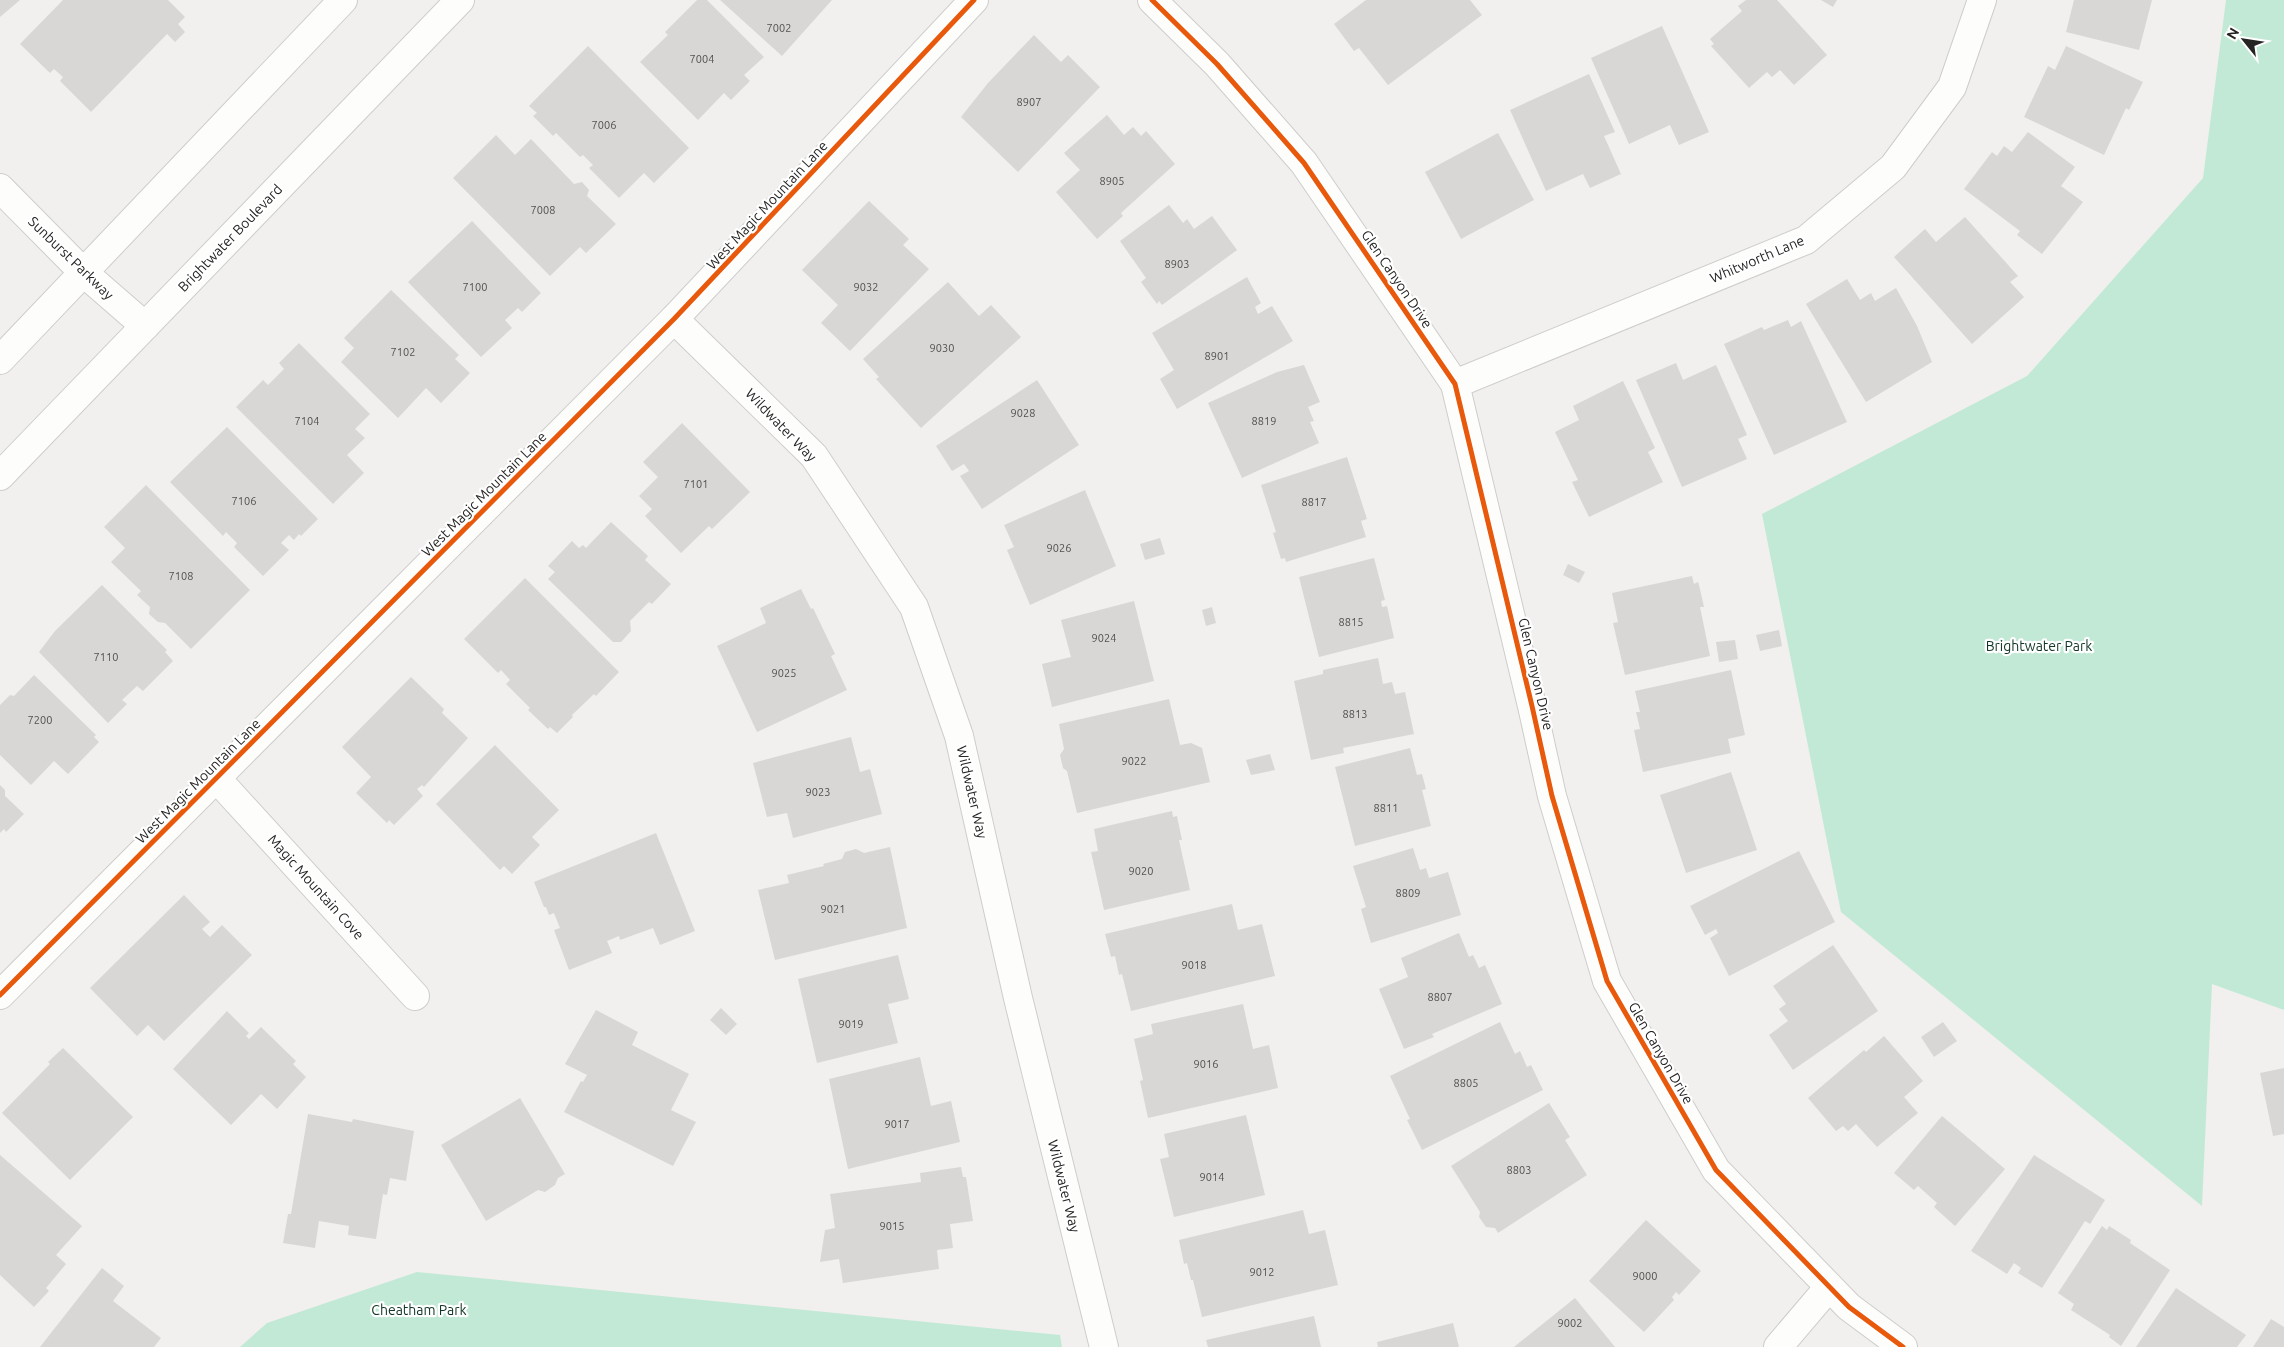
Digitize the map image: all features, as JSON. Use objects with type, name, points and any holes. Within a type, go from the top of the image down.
[{"type":"street","points":[[0,360],[343,0]]},
{"type":"street","name":"Brightwater Boulevard","points":[[0,476],[460,0]]},
{"type":"street","name":"West Magic Mountain Lane","points":[[0,995],[674,319],[974,0]]},
{"type":"street","name":"Glen Canyon Drive","points":[[1152,0],[1217,64],[1304,163],[1455,384],[1552,796],[1607,981],[1716,1170],[1849,1307],[1903,1347]]},
{"type":"street","name":"Whitworth Lane","points":[[1455,384],[1806,240],[1893,167],[1952,87],[1982,0]]},
{"type":"street","name":"Sunburst Parkway","points":[[0,188],[84,273],[145,326]]},
{"type":"street","name":"Wildwater Way","points":[[674,319],[814,456],[914,607],[959,736],[1018,998],[1104,1347]]},
{"type":"street","name":"Magic Mountain Cove","points":[[216,779],[415,996]]},
{"type":"street","points":[[1778,1347],[1829,1287]]},
{"type":"green space","name":"Brightwater Park","points":[[2226,0],[2284,0],[2284,1010],[2212,984],[2202,1206],[1841,912],[1762,514],[2027,376],[2203,178]]},
{"type":"green space","name":"Cheatham Park","points":[[417,1272],[1060,1335],[1062,1347],[240,1347],[267,1323]]},
{"type":"building","points":[[0,0],[20,0],[0,17]]},
{"type":"building","points":[[63,0],[168,0],[185,17],[178,24],[185,32],[175,42],[167,34],[91,112],[60,81],[63,77],[54,69],[50,73],[20,44]]},
{"type":"building","points":[[697,0],[707,0],[764,57],[744,75],[750,81],[731,100],[724,93],[698,120],[640,62],[668,35],[665,32]]},
{"type":"building","points":[[720,0],[832,0],[782,56]]},
{"type":"building","points":[[1366,0],[1470,0],[1482,15],[1388,85],[1359,48],[1354,51],[1334,24]]},
{"type":"building","points":[[1746,0],[1777,0],[1827,55],[1794,85],[1780,70],[1772,77],[1767,72],[1749,88],[1711,46],[1714,44],[1710,39],[1742,11],[1738,6]]},
{"type":"building","points":[[1821,0],[1837,0],[1833,7]]},
{"type":"building","points":[[2074,0],[2152,0],[2139,50],[2066,32]]},
{"type":"building","points":[[1662,26],[1709,132],[1679,145],[1670,125],[1629,144],[1591,58]]},
{"type":"building","points":[[1034,35],[1061,62],[1068,55],[1100,87],[1018,172],[961,117],[988,83]]},
{"type":"building","points":[[588,46],[689,148],[654,183],[644,173],[619,198],[589,168],[593,165],[583,155],[580,157],[556,133],[553,136],[533,116],[537,113],[529,106]]},
{"type":"building","points":[[2066,46],[2143,82],[2129,110],[2126,108],[2104,155],[2024,117],[2048,66],[2055,70]]},
{"type":"building","points":[[1589,74],[1615,132],[1604,136],[1621,174],[1590,188],[1583,174],[1546,191],[1510,110]]},
{"type":"building","points":[[1107,115],[1124,135],[1133,127],[1141,136],[1146,131],[1175,164],[1121,213],[1123,216],[1097,239],[1056,192],[1080,170],[1064,153]]},
{"type":"building","points":[[2028,132],[2075,167],[2061,186],[2083,202],[2042,254],[2017,235],[2020,231],[1964,189],[1992,152],[1997,156],[2004,146],[2012,152]]},
{"type":"building","points":[[1498,133],[1534,200],[1461,239],[1425,172]]},
{"type":"building","points":[[496,135],[515,155],[531,139],[574,184],[582,182],[589,190],[587,196],[616,224],[586,253],[580,247],[550,276],[453,178]]},
{"type":"building","points":[[869,201],[909,239],[903,245],[929,269],[850,351],[821,323],[838,305],[802,270]]},
{"type":"building","points":[[1169,205],[1183,223],[1187,219],[1194,229],[1212,216],[1237,250],[1162,305],[1159,301],[1157,304],[1141,282],[1146,278],[1120,241]]},
{"type":"building","points":[[1965,217],[2018,276],[2010,282],[2024,297],[1972,344],[1894,257],[1925,229],[1936,242]]},
{"type":"building","points":[[472,221],[541,293],[522,312],[518,308],[505,320],[512,328],[481,357],[408,282]]},
{"type":"building","points":[[1247,277],[1261,303],[1255,307],[1258,314],[1272,306],[1293,341],[1177,409],[1160,379],[1174,370],[1152,333]]},
{"type":"building","points":[[1847,279],[1860,300],[1871,293],[1875,301],[1896,288],[1917,326],[1932,362],[1866,402],[1806,304]]},
{"type":"building","points":[[948,282],[979,316],[991,305],[1021,337],[921,428],[876,379],[879,377],[863,359]]},
{"type":"building","points":[[391,290],[459,355],[455,359],[470,373],[441,403],[426,388],[398,418],[341,362],[354,348],[344,338]]},
{"type":"building","points":[[1788,320],[1791,327],[1801,321],[1847,422],[1774,455],[1724,344],[1762,327],[1764,330]]},
{"type":"building","points":[[299,343],[370,414],[355,429],[365,438],[347,455],[364,473],[333,504],[236,407],[263,380],[268,385],[284,369],[279,363]]},
{"type":"building","points":[[1676,363],[1683,380],[1716,365],[1747,435],[1738,439],[1747,459],[1682,487],[1636,380]]},
{"type":"building","points":[[1304,365],[1320,402],[1308,407],[1314,421],[1310,422],[1319,443],[1242,478],[1208,403],[1277,372]]},
{"type":"building","points":[[1037,380],[1079,445],[982,509],[960,476],[969,471],[964,464],[952,471],[936,446]]},
{"type":"building","points":[[1623,381],[1655,448],[1648,452],[1663,482],[1589,517],[1572,482],[1578,480],[1555,432],[1579,420],[1573,406]]},
{"type":"building","points":[[682,423],[750,492],[712,529],[709,526],[681,553],[645,516],[652,509],[639,496],[658,477],[643,462]]},
{"type":"building","points":[[227,427],[318,519],[301,536],[299,534],[294,540],[289,535],[281,543],[289,550],[263,576],[234,547],[237,543],[226,532],[223,536],[170,482]]},
{"type":"building","points":[[1347,457],[1367,519],[1361,521],[1366,537],[1286,562],[1285,558],[1281,559],[1273,533],[1276,532],[1261,485]]},
{"type":"building","points":[[146,485],[250,590],[191,649],[165,623],[158,622],[149,614],[150,607],[137,595],[141,591],[111,562],[125,548],[104,527]]},
{"type":"building","points":[[1085,490],[1116,566],[1030,605],[1007,550],[1014,547],[1004,525]]},
{"type":"building","points":[[611,522],[648,556],[645,560],[671,584],[652,604],[649,602],[630,621],[631,631],[621,642],[613,642],[548,579],[555,572],[548,566],[572,541],[579,548],[583,545],[586,548]]},
{"type":"building","points":[[1160,538],[1165,554],[1145,560],[1140,544]]},
{"type":"building","points":[[1374,558],[1385,600],[1381,601],[1382,607],[1387,606],[1394,638],[1319,657],[1299,577]]},
{"type":"building","points":[[1568,564],[1585,572],[1579,583],[1563,575]]},
{"type":"building","points":[[1692,576],[1694,584],[1698,582],[1704,607],[1700,607],[1710,656],[1625,675],[1613,623],[1618,622],[1612,593]]},
{"type":"building","points":[[525,578],[619,672],[596,696],[594,694],[572,715],[573,717],[557,733],[550,727],[548,729],[528,710],[530,708],[506,684],[510,680],[501,670],[498,673],[464,639]]},
{"type":"building","points":[[102,585],[167,650],[165,652],[173,661],[143,691],[137,686],[122,700],[127,704],[108,723],[39,652],[55,631]]},
{"type":"building","points":[[801,589],[811,609],[813,608],[835,654],[831,656],[847,690],[757,732],[717,646],[766,623],[760,608]]},
{"type":"building","points":[[1134,601],[1154,681],[1052,707],[1042,664],[1071,657],[1061,620]]},
{"type":"building","points":[[1212,607],[1216,623],[1206,626],[1202,610]]},
{"type":"building","points":[[1779,630],[1782,646],[1760,651],[1756,635]]},
{"type":"building","points":[[1735,640],[1738,659],[1719,662],[1716,642]]},
{"type":"building","points":[[1378,658],[1383,684],[1392,682],[1395,694],[1405,692],[1414,734],[1343,748],[1344,753],[1311,760],[1294,681],[1323,674],[1323,670]]},
{"type":"building","points":[[1731,670],[1745,735],[1728,739],[1731,753],[1643,772],[1634,730],[1640,729],[1636,712],[1640,712],[1635,691]]},
{"type":"building","points":[[34,675],[96,735],[94,737],[99,742],[68,774],[54,761],[31,785],[0,755],[0,705],[10,695],[14,696]]},
{"type":"building","points":[[411,677],[444,709],[442,713],[468,738],[424,787],[422,785],[417,789],[423,796],[394,825],[389,820],[387,823],[356,793],[371,777],[342,747]]},
{"type":"building","points":[[1169,699],[1180,745],[1191,743],[1202,748],[1210,782],[1077,813],[1067,771],[1063,768],[1060,755],[1064,749],[1059,724]]},
{"type":"building","points":[[851,737],[860,772],[870,769],[882,814],[793,838],[787,813],[767,817],[753,763]]},
{"type":"building","points":[[495,745],[559,810],[532,837],[540,845],[512,874],[504,866],[500,870],[436,804]]},
{"type":"building","points":[[1410,748],[1417,775],[1422,774],[1426,789],[1422,790],[1431,826],[1355,846],[1335,767]]},
{"type":"building","points":[[1270,754],[1275,770],[1251,775],[1246,760]]},
{"type":"building","points":[[1731,772],[1757,850],[1686,873],[1660,795]]},
{"type":"building","points":[[0,785],[5,790],[5,796],[24,814],[6,832],[4,829],[0,833]]},
{"type":"building","points":[[1172,811],[1173,817],[1177,816],[1182,840],[1179,840],[1190,890],[1104,910],[1091,852],[1098,851],[1094,829]]},
{"type":"building","points":[[656,833],[695,931],[660,945],[653,928],[620,940],[619,936],[607,941],[612,953],[569,970],[554,930],[560,928],[554,913],[549,915],[546,907],[544,907],[534,882]]},
{"type":"building","points":[[890,847],[907,928],[775,960],[758,890],[789,883],[787,875],[824,866],[823,864],[842,859],[845,852],[856,849],[864,853]]},
{"type":"building","points":[[1413,848],[1420,870],[1426,868],[1429,878],[1448,872],[1461,915],[1371,943],[1361,909],[1366,907],[1353,866]]},
{"type":"building","points":[[1799,851],[1835,922],[1729,976],[1710,938],[1718,933],[1716,929],[1705,935],[1690,906]]},
{"type":"building","points":[[184,895],[210,922],[202,929],[210,937],[222,925],[252,955],[164,1041],[148,1025],[137,1036],[90,988]]},
{"type":"building","points":[[1232,904],[1238,930],[1262,924],[1275,976],[1131,1011],[1122,974],[1119,975],[1115,956],[1111,957],[1105,934]]},
{"type":"building","points":[[1459,933],[1469,957],[1473,955],[1479,968],[1485,965],[1502,1004],[1432,1034],[1434,1037],[1404,1049],[1379,989],[1408,977],[1401,958]]},
{"type":"building","points":[[1833,945],[1878,1011],[1793,1070],[1769,1035],[1788,1021],[1779,1009],[1786,1004],[1773,986]]},
{"type":"building","points":[[898,955],[909,999],[888,1004],[898,1043],[817,1063],[798,979]]},
{"type":"building","points":[[1243,1004],[1253,1049],[1269,1045],[1278,1088],[1148,1118],[1140,1081],[1143,1080],[1134,1039],[1153,1034],[1151,1024]]},
{"type":"building","points":[[721,1008],[737,1024],[726,1035],[710,1020]]},
{"type":"building","points":[[596,1010],[638,1032],[632,1045],[689,1074],[671,1110],[696,1122],[673,1166],[564,1112],[581,1081],[583,1082],[587,1075],[565,1064]]},
{"type":"building","points":[[227,1011],[249,1033],[246,1036],[249,1039],[261,1027],[296,1061],[293,1064],[306,1077],[277,1109],[261,1094],[231,1125],[173,1069]]},
{"type":"building","points":[[1500,1022],[1515,1054],[1520,1051],[1527,1067],[1531,1065],[1543,1090],[1422,1150],[1407,1120],[1410,1119],[1390,1076]]},
{"type":"building","points":[[1943,1022],[1957,1041],[1934,1057],[1921,1037]]},
{"type":"building","points":[[1884,1036],[1923,1081],[1904,1097],[1918,1113],[1877,1147],[1856,1124],[1848,1131],[1843,1126],[1836,1131],[1808,1098],[1864,1050],[1866,1052]]},
{"type":"building","points":[[63,1048],[133,1117],[70,1180],[2,1113]]},
{"type":"building","points":[[920,1057],[931,1106],[951,1101],[960,1142],[848,1169],[829,1079]]},
{"type":"building","points":[[2284,1068],[2284,1134],[2273,1136],[2260,1073]]},
{"type":"building","points":[[520,1098],[565,1174],[558,1178],[555,1185],[545,1192],[538,1190],[486,1221],[441,1145]]},
{"type":"building","points":[[1549,1103],[1570,1137],[1565,1140],[1587,1175],[1498,1233],[1495,1228],[1486,1227],[1479,1217],[1480,1212],[1451,1166]]},
{"type":"building","points":[[308,1114],[352,1122],[353,1119],[414,1131],[406,1181],[390,1178],[387,1195],[383,1194],[376,1239],[348,1235],[349,1226],[319,1221],[315,1248],[283,1243],[288,1214],[291,1214]]},
{"type":"building","points":[[1246,1115],[1265,1195],[1174,1217],[1160,1159],[1169,1157],[1164,1134]]},
{"type":"building","points":[[1942,1116],[2005,1169],[1955,1226],[1934,1207],[1937,1203],[1918,1186],[1914,1190],[1894,1173]]},
{"type":"building","points":[[0,1155],[82,1226],[56,1255],[66,1264],[46,1288],[49,1291],[34,1307],[0,1275]]},
{"type":"building","points":[[2034,1155],[2105,1200],[2090,1224],[2085,1221],[2042,1288],[2018,1273],[2021,1268],[2014,1263],[2007,1274],[1971,1251]]},
{"type":"building","points":[[961,1167],[963,1177],[966,1177],[973,1221],[950,1224],[953,1248],[937,1250],[939,1269],[843,1283],[839,1259],[820,1262],[825,1230],[835,1228],[830,1194],[921,1182],[920,1173]]},
{"type":"building","points":[[1303,1210],[1309,1234],[1325,1230],[1338,1285],[1202,1317],[1193,1280],[1191,1280],[1187,1263],[1184,1264],[1179,1240]]},
{"type":"building","points":[[1646,1220],[1701,1271],[1679,1295],[1676,1292],[1672,1297],[1674,1300],[1644,1332],[1589,1281]]},
{"type":"building","points":[[2102,1226],[2107,1230],[2109,1226],[2131,1240],[2130,1243],[2170,1270],[2121,1346],[2109,1337],[2110,1335],[2071,1310],[2074,1304],[2058,1293]]},
{"type":"building","points":[[102,1268],[124,1286],[113,1301],[161,1338],[154,1347],[40,1347]]},
{"type":"building","points":[[2176,1288],[2246,1335],[2237,1347],[2136,1347]]},
{"type":"building","points":[[1575,1298],[1615,1347],[1514,1347]]},
{"type":"building","points":[[1314,1316],[1321,1347],[1208,1347],[1206,1340]]},
{"type":"building","points":[[2271,1319],[2284,1327],[2284,1347],[2253,1347]]},
{"type":"building","points":[[1453,1323],[1459,1347],[1378,1347],[1377,1342]]},
{"type":"cycle path","points":[[0,995],[674,319],[974,0]]},
{"type":"cycle path","points":[[1152,0],[1217,64],[1304,163],[1455,384],[1552,796],[1607,981],[1716,1170],[1849,1307],[1903,1347]]}]
